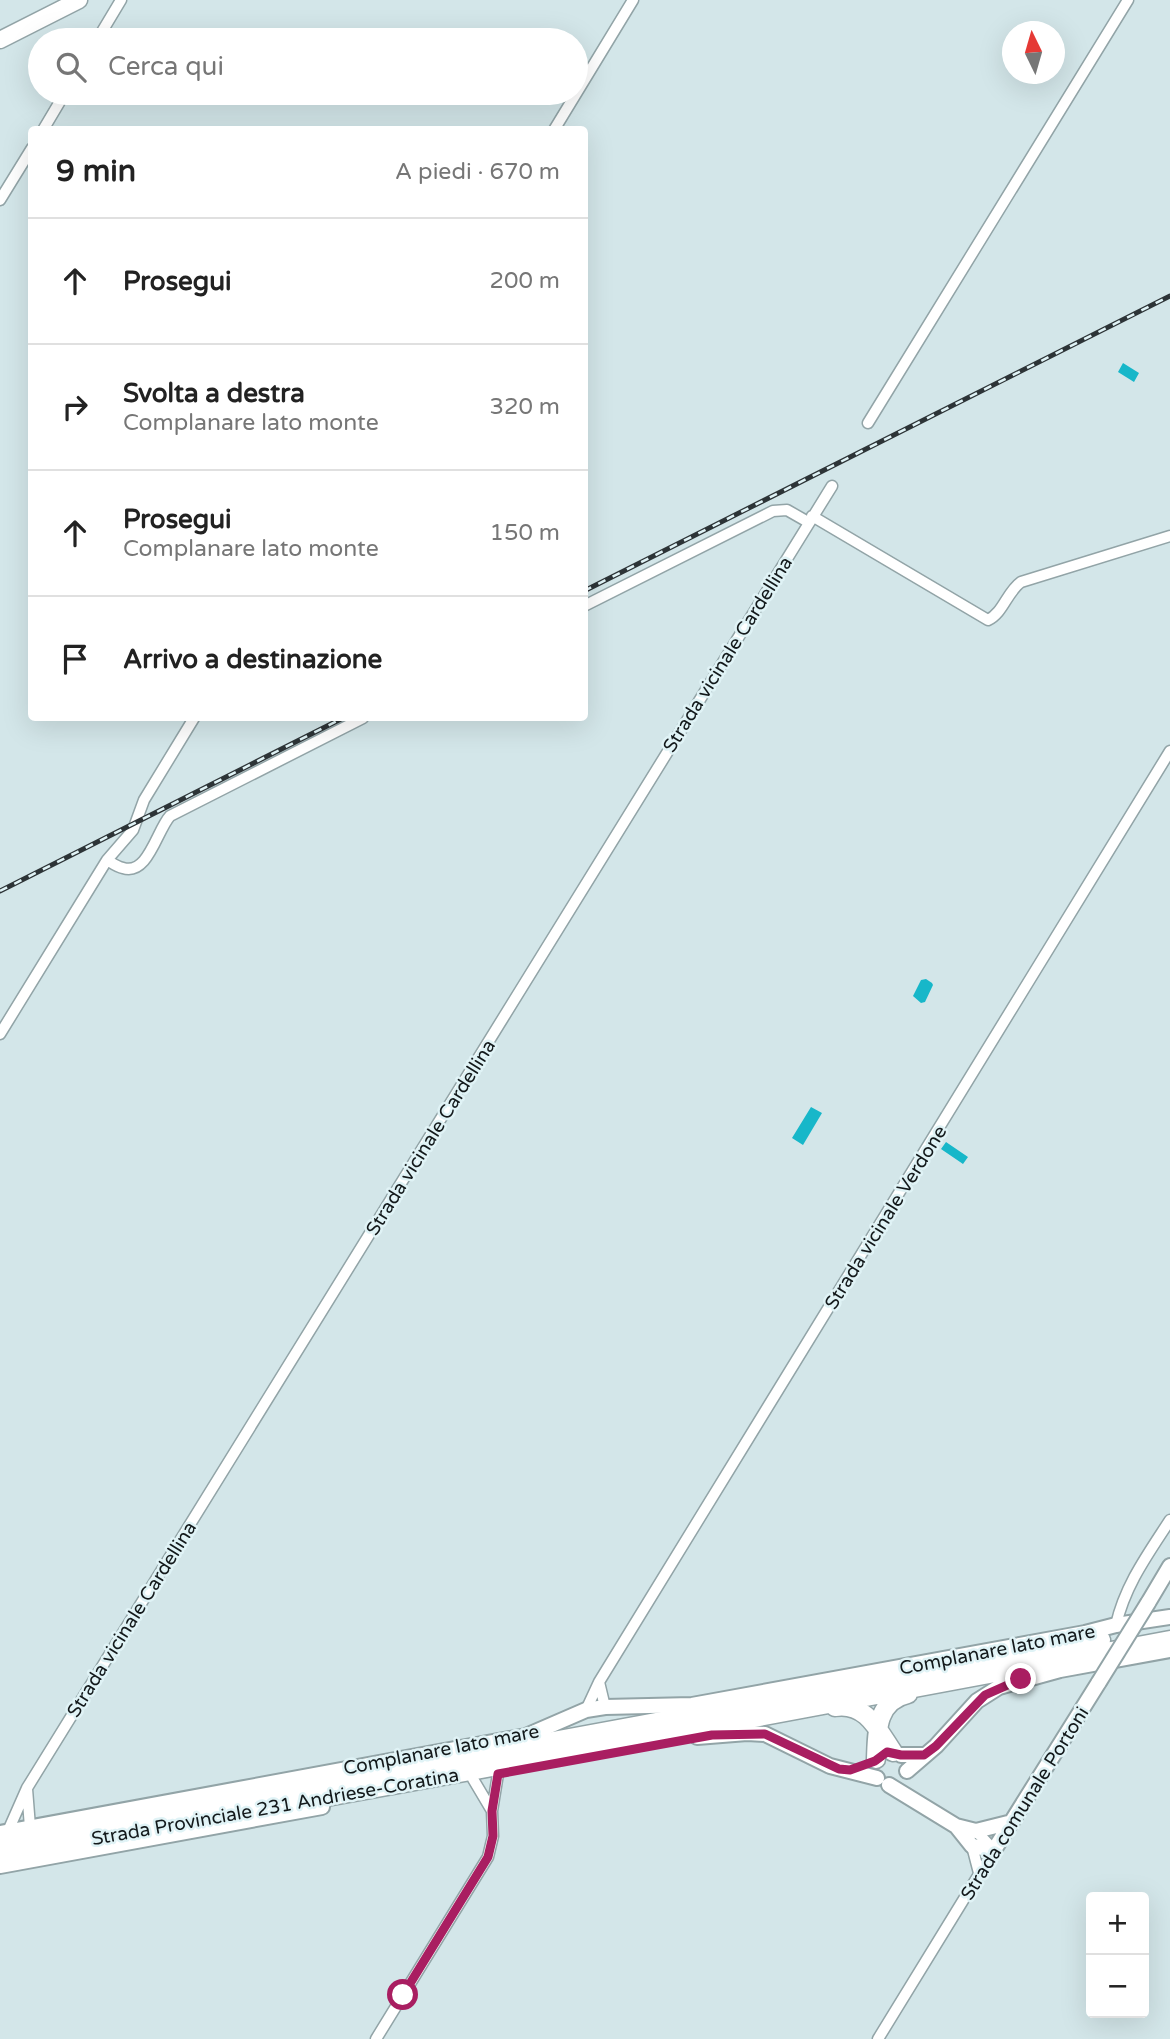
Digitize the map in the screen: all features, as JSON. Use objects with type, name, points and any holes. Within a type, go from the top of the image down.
[{"type":"highway","name":"Strada Provinciale 231 Andriese-Coratina","points":[[3,1836],[1170,1628]]},
{"type":"highway","name":"Strada Provinciale 231 Andriese-Coratina","points":[[0,1856],[1170,1640]]},
{"type":"highway","points":[[876,1760],[882,1711],[895,1698],[983,1674]]},
{"type":"highway","points":[[755,1717],[851,1706],[866,1713],[897,1754]]},
{"type":"main road","points":[[0,40],[79,0]]},
{"type":"street","points":[[104,28],[121,0]]},
{"type":"street","points":[[588,74],[633,0]]},
{"type":"street","points":[[868,423],[1128,0]]},
{"type":"street","points":[[45,126],[58,105]]},
{"type":"street","points":[[556,126],[569,105]]},
{"type":"street","points":[[0,200],[28,154]]},
{"type":"street","name":"Strada vicinale Cardellina","points":[[3,1836],[27,1788],[832,486]]},
{"type":"street","points":[[588,604],[773,510],[787,510],[810,519],[988,620],[995,616],[1013,588],[1021,582],[1170,536]]},
{"type":"street","points":[[0,1034],[107,860],[134,831],[144,800],[192,721]]},
{"type":"street","points":[[107,860],[123,869],[137,867],[149,854],[170,816],[357,721]]},
{"type":"street","name":"Strada vicinale Verdone","points":[[586,1710],[600,1682],[1170,751]]},
{"type":"street","points":[[1116,1625],[1121,1602],[1132,1579],[1170,1520]]},
{"type":"street","name":"Strada comunale Portoni","points":[[878,2039],[1170,1566]]},
{"type":"street","name":"Complanare lato mare","points":[[3,1836],[30,1827],[526,1736],[586,1710],[605,1707],[692,1705],[1170,1617]]},
{"type":"street","points":[[876,1760],[874,1770],[883,1781],[901,1782],[906,1773],[936,1746],[977,1701],[1005,1684],[1060,1670],[1170,1650]]},
{"type":"street","points":[[600,1682],[605,1707]]},
{"type":"street","points":[[0,1866],[712,1735],[747,1733],[774,1737],[830,1766],[883,1781],[956,1826],[976,1831],[1012,1822]]},
{"type":"street","points":[[850,1770],[876,1760],[884,1753],[924,1755]]},
{"type":"street","points":[[897,1754],[906,1763],[906,1773],[917,1803]]},
{"type":"street","points":[[376,2039],[488,1857],[493,1836],[492,1811],[498,1774]]},
{"type":"street","points":[[473,1779],[492,1811]]},
{"type":"street","points":[[27,1788],[30,1827]]},
{"type":"street","points":[[956,1826],[972,1846],[979,1873]]},
{"type":"street","points":[[976,1831],[994,1850]]},
{"type":"street","points":[[972,1846],[994,1850]]},
{"type":"water","points":[[1123,363],[1139,373],[1134,382],[1118,372]]},
{"type":"water","points":[[926,979],[933,985],[925,1002],[921,1003],[913,996],[921,980]]},
{"type":"water","points":[[811,1107],[822,1113],[803,1145],[792,1138]]},
{"type":"water","points":[[946,1142],[968,1157],[963,1164],[941,1149]]},
{"type":"railway","points":[[588,589],[1170,296]]},
{"type":"railway","points":[[0,891],[337,721]]},
{"type":"route","points":[[403,1995],[488,1857],[493,1836],[492,1811],[498,1774],[712,1735],[747,1733],[774,1737],[830,1766],[850,1770],[875,1761],[887,1752],[924,1755],[985,1695],[1021,1679]]}]
